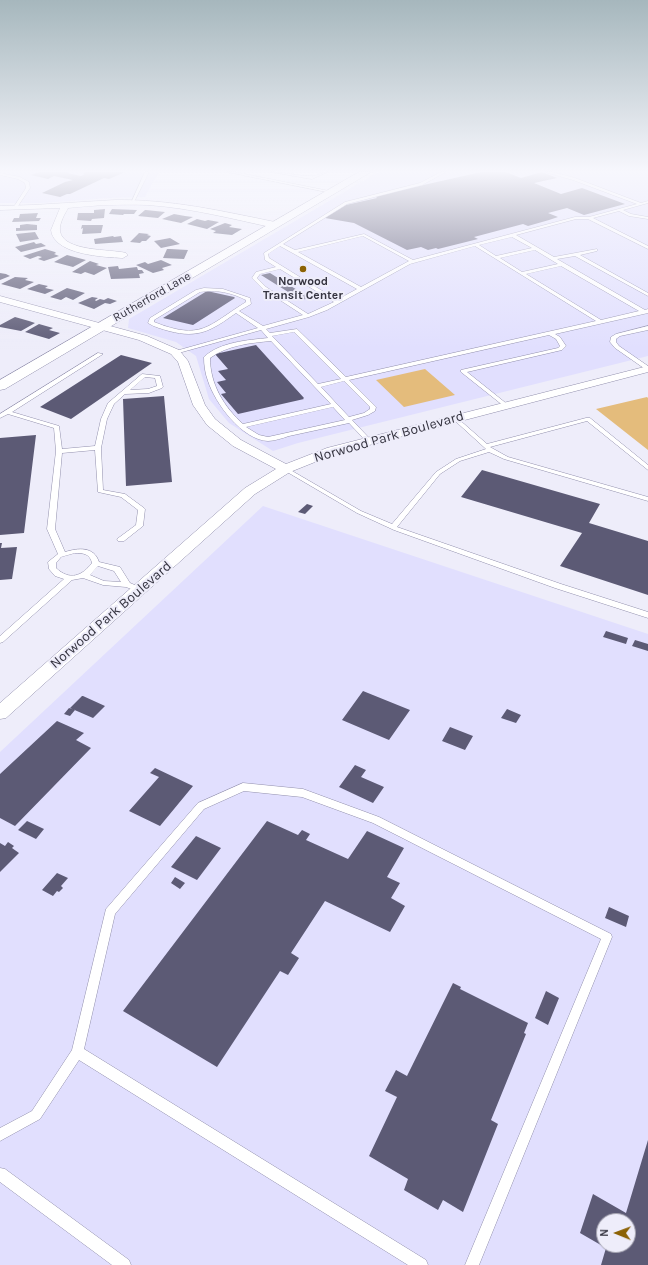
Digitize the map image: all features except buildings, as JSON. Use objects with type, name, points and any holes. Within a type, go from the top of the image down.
[{"type":"street","points":[[56,231],[61,239],[78,249],[97,253],[123,255]]},
{"type":"street","name":"Rutherford Lane","points":[[0,386],[265,231]]},
{"type":"street","points":[[0,299],[143,338],[175,352],[183,361],[199,405],[211,422],[237,443],[285,469]]},
{"type":"street","name":"Norwood Park Boulevard","points":[[0,712],[133,587],[250,491],[285,469],[331,450],[648,370]]},
{"type":"lane","points":[[301,231],[266,254],[268,259],[337,302]]},
{"type":"lane","points":[[175,352],[307,316],[413,262],[527,231]]},
{"type":"lane","points":[[615,231],[648,248]]},
{"type":"lane","points":[[294,252],[364,235],[413,262]]},
{"type":"lane","points":[[512,235],[646,311]]},
{"type":"lane","points":[[280,244],[360,289]]},
{"type":"lane","points":[[476,245],[601,322]]},
{"type":"lane","points":[[496,257],[535,249]]},
{"type":"lane","points":[[553,259],[595,250]]},
{"type":"lane","points":[[576,254],[648,295]]},
{"type":"lane","points":[[522,273],[562,264]]},
{"type":"lane","points":[[281,267],[258,273],[254,278],[267,289],[296,306],[307,316]]},
{"type":"lane","points":[[205,289],[216,289],[248,299],[249,303],[236,312],[205,332],[197,334],[185,333],[151,323],[152,319],[198,291],[205,289]]},
{"type":"lane","points":[[316,386],[646,311]]},
{"type":"lane","points":[[236,312],[262,328],[368,440]]},
{"type":"lane","points":[[648,328],[618,335],[613,338],[613,342],[617,347],[648,370]]},
{"type":"lane","points":[[295,330],[346,379],[373,407],[373,410],[348,420],[268,439],[260,439],[227,412],[213,388],[206,363],[207,357],[214,351],[270,337],[295,330]]},
{"type":"lane","points":[[505,405],[463,371],[560,349],[563,346],[562,342],[550,333]]},
{"type":"lane","points":[[0,416],[100,354]]},
{"type":"lane","points":[[121,539],[138,526],[142,509],[123,494],[100,491],[98,448],[104,419],[112,403],[124,392],[144,375],[158,377],[160,387],[149,391],[124,392]]},
{"type":"lane","points":[[243,426],[334,405]]},
{"type":"lane","points":[[8,412],[57,427],[59,451],[51,529],[62,554]]},
{"type":"lane","points":[[455,418],[488,448],[506,458],[648,499]]},
{"type":"lane","points":[[393,527],[438,473],[458,460],[488,448],[588,419],[648,468]]},
{"type":"lane","points":[[59,451],[98,448]]},
{"type":"lane","points":[[285,469],[359,512],[393,527],[482,560],[648,615]]},
{"type":"lane","points":[[75,551],[88,552],[93,555],[96,563],[90,571],[70,578],[62,577],[53,571],[52,567],[53,562],[62,554],[75,551]]},
{"type":"lane","points":[[96,563],[117,569],[133,587]]},
{"type":"lane","points":[[82,575],[103,583],[133,587]]},
{"type":"lane","points":[[0,640],[70,578]]},
{"type":"lane","points":[[0,1135],[36,1115],[77,1052],[110,912],[201,806],[242,787],[303,793],[376,820],[607,937],[472,1265]]},
{"type":"lane","points":[[77,1052],[422,1265]]},
{"type":"lane","points":[[0,1174],[124,1265]]},
{"type":"shaded area","points":[[278,231],[648,231],[648,356],[298,443],[273,451],[229,423],[209,399],[196,356],[176,342],[128,328],[129,319]]},
{"type":"shaded area","points":[[425,369],[455,395],[404,407],[376,380]]},
{"type":"shaded area","points":[[648,398],[648,450],[596,409]]},
{"type":"shaded area","points":[[263,506],[648,634],[648,1265],[0,1265],[0,752]]},
{"type":"place","name":"Norwood Transit Center","points":[[303,269]]}]
